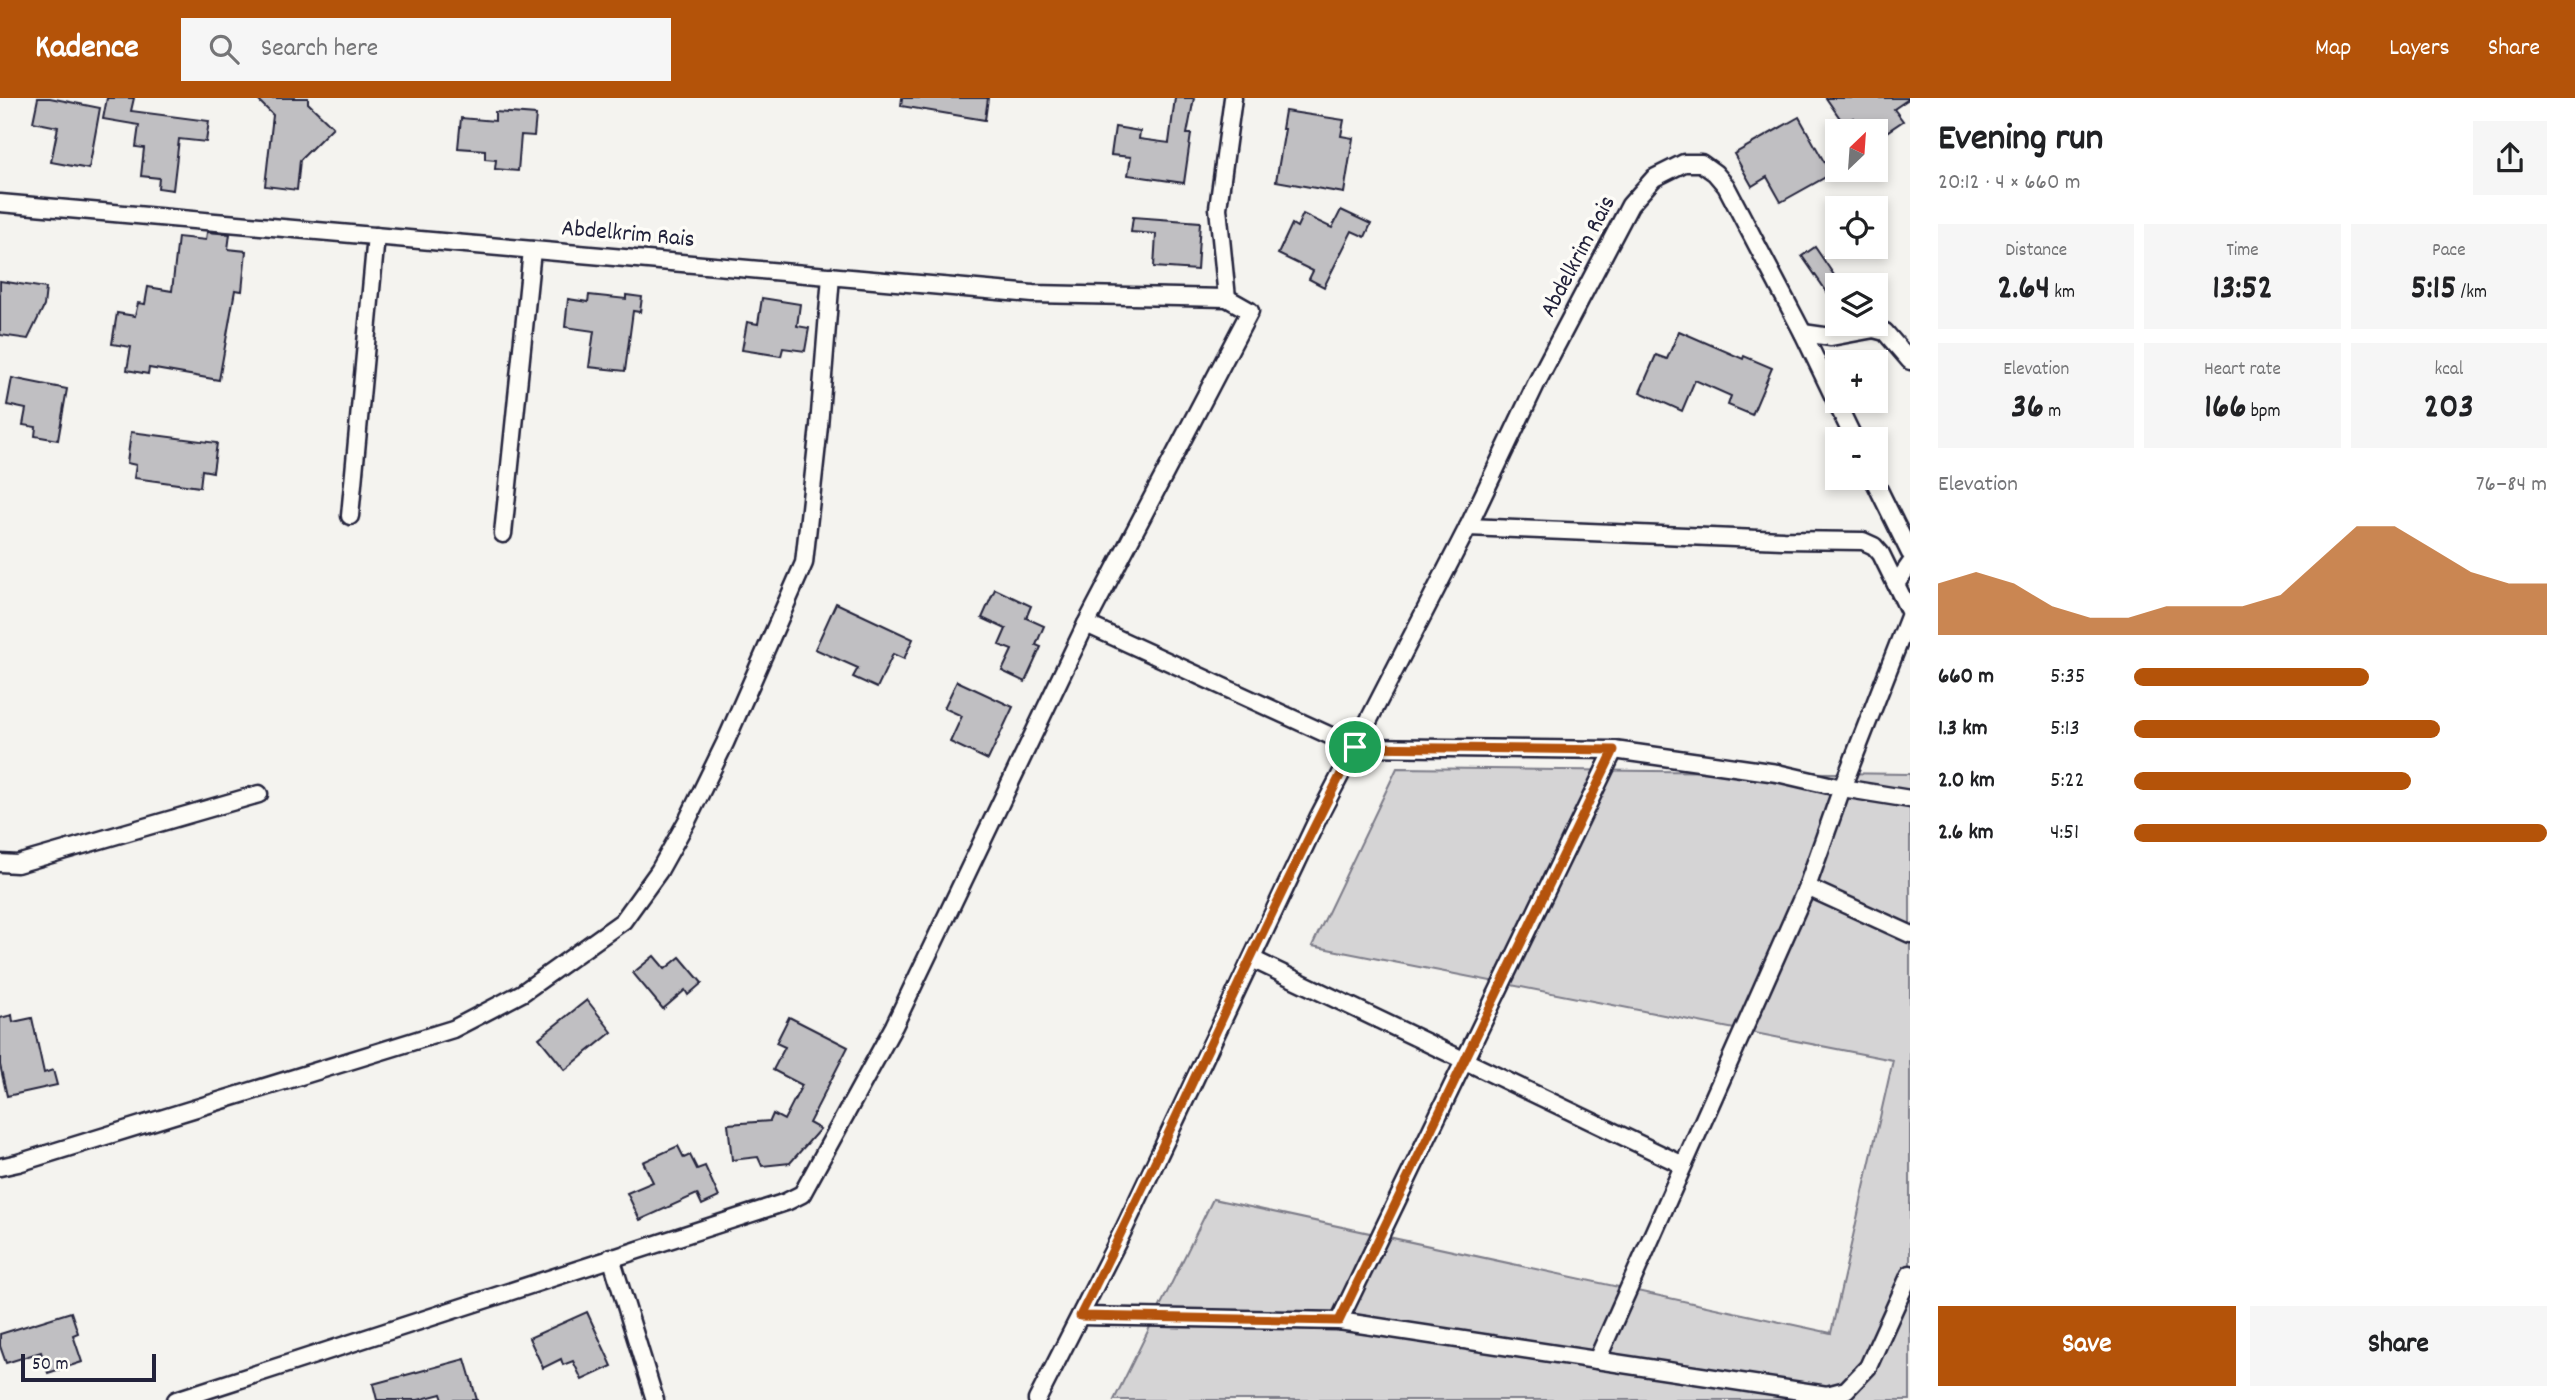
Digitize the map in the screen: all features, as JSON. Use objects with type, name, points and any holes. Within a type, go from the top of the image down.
[{"type":"street","points":[[1227,298],[1218,208],[1233,98]]},
{"type":"street","name":"Abdelkrim Rais","points":[[1037,1400],[1080,1316],[1319,816],[1468,527],[1536,384],[1630,205],[1654,178],[1684,163],[1701,163],[1716,173],[1726,186],[1803,333],[1848,427]]},
{"type":"street","name":"Abdelkrim Rais","points":[[0,203],[1033,294],[1227,298],[1250,311],[1086,624]]},
{"type":"street","points":[[350,516],[376,236]]},
{"type":"street","points":[[503,534],[532,250]]},
{"type":"street","points":[[0,1167],[453,1028],[522,993],[623,921],[659,872],[688,819],[725,743],[804,563],[819,426],[831,276]]},
{"type":"street","points":[[1803,333],[1831,337],[1874,329],[1885,332],[1910,361]]},
{"type":"street","points":[[1879,490],[1910,553]]},
{"type":"street","points":[[1468,527],[1863,541],[1874,546],[1881,554],[1910,614],[1842,788],[1807,887],[1597,1360]]},
{"type":"street","points":[[1896,584],[1910,564]]},
{"type":"street","points":[[176,1400],[786,1202],[804,1192],[894,1026],[1086,624],[1355,747],[1614,750],[1777,773],[1842,788],[1910,799]]},
{"type":"street","points":[[1339,1321],[1614,750]]},
{"type":"street","points":[[0,863],[17,864],[259,794]]},
{"type":"street","points":[[1807,887],[1910,934]]},
{"type":"street","points":[[1252,959],[1683,1165]]},
{"type":"street","points":[[611,1257],[655,1400]]},
{"type":"street","points":[[1080,1316],[1339,1321],[1827,1395],[1846,1390],[1868,1367],[1910,1274]]},
{"type":"shaded area","points":[[1397,768],[1910,774],[1910,1400],[1114,1400],[1213,1199],[1831,1333],[1893,1060],[1312,946]]},
{"type":"building","points":[[38,98],[100,108],[89,169],[51,162],[58,127],[33,122]]},
{"type":"building","points":[[107,98],[134,98],[131,111],[209,121],[206,142],[179,139],[173,190],[158,188],[159,178],[141,176],[144,148],[136,147],[139,125],[103,119]]},
{"type":"building","points":[[256,98],[308,98],[308,103],[333,127],[300,160],[297,190],[265,186],[273,115]]},
{"type":"building","points":[[902,98],[988,98],[985,120],[901,106]]},
{"type":"building","points":[[1175,98],[1194,98],[1187,134],[1191,134],[1184,183],[1128,175],[1131,157],[1111,155],[1115,127],[1140,131],[1139,139],[1169,143]]},
{"type":"building","points":[[1826,98],[1910,98],[1894,109],[1903,121],[1888,131],[1888,119],[1841,119]]},
{"type":"building","points":[[1285,111],[1344,120],[1341,136],[1353,138],[1344,193],[1276,181],[1285,129],[1282,129]]},
{"type":"building","points":[[495,112],[536,115],[534,136],[521,135],[518,171],[495,169],[496,160],[485,159],[485,150],[458,148],[461,118],[495,121]]},
{"type":"building","points":[[1799,117],[1825,163],[1825,177],[1781,202],[1767,177],[1752,186],[1734,154]]},
{"type":"building","points":[[1341,210],[1371,224],[1365,237],[1352,231],[1324,287],[1309,279],[1313,271],[1278,254],[1292,224],[1297,227],[1303,214],[1332,228]]},
{"type":"building","points":[[1133,217],[1200,222],[1197,270],[1154,267],[1156,234],[1131,232]]},
{"type":"building","points":[[207,232],[230,234],[228,249],[246,251],[242,291],[235,290],[219,380],[149,368],[148,374],[127,370],[131,347],[112,344],[117,313],[135,316],[138,303],[145,304],[148,287],[172,291],[178,237],[206,240]]},
{"type":"building","points":[[1815,247],[1833,273],[1825,273],[1825,289],[1802,256]]},
{"type":"building","points":[[0,281],[46,288],[44,306],[28,339],[0,335]]},
{"type":"building","points":[[589,295],[626,299],[626,295],[642,297],[640,312],[633,311],[625,371],[589,367],[594,331],[565,327],[568,299],[588,302]]},
{"type":"building","points":[[762,298],[800,304],[797,326],[809,328],[805,351],[783,348],[781,356],[742,350],[747,322],[758,324]]},
{"type":"building","points":[[1679,331],[1743,359],[1744,356],[1772,368],[1752,415],[1728,405],[1731,396],[1695,380],[1682,411],[1640,392],[1656,355],[1667,359]]},
{"type":"building","points":[[12,378],[67,389],[58,440],[35,436],[36,427],[23,425],[26,409],[7,405]]},
{"type":"building","points":[[131,432],[217,443],[213,472],[202,470],[200,487],[134,478],[136,465],[127,463]]},
{"type":"building","points":[[995,589],[1031,606],[1026,618],[1044,626],[1036,645],[1041,647],[1025,682],[1002,671],[1012,650],[999,645],[1006,629],[982,618]]},
{"type":"building","points":[[836,603],[913,639],[904,659],[893,654],[877,688],[853,677],[858,668],[815,649]]},
{"type":"building","points":[[957,681],[1013,707],[988,760],[950,742],[962,716],[944,708]]},
{"type":"building","points":[[654,956],[665,969],[680,957],[702,983],[688,995],[685,990],[663,1009],[633,973]]},
{"type":"building","points":[[587,1000],[612,1032],[565,1070],[539,1038]]},
{"type":"building","points":[[12,1015],[13,1022],[32,1018],[44,1073],[53,1070],[57,1085],[7,1096],[0,1065],[0,1018]]},
{"type":"building","points":[[789,1017],[848,1047],[809,1123],[820,1129],[790,1163],[762,1166],[758,1157],[732,1160],[728,1124],[770,1121],[773,1114],[784,1120],[802,1085],[773,1070],[785,1047],[776,1043]]},
{"type":"building","points":[[678,1146],[684,1158],[690,1155],[697,1169],[705,1166],[719,1197],[702,1205],[697,1194],[640,1220],[627,1193],[653,1182],[643,1162]]},
{"type":"building","points":[[71,1312],[78,1333],[73,1335],[82,1362],[48,1373],[41,1352],[6,1363],[0,1346],[0,1334]]},
{"type":"building","points":[[587,1312],[612,1366],[582,1380],[573,1361],[563,1365],[561,1359],[543,1368],[529,1338]]},
{"type":"building","points":[[465,1359],[477,1400],[443,1400],[441,1394],[418,1400],[377,1400],[373,1384]]},
{"type":"route","points":[[1355,747],[1614,750],[1339,1321],[1080,1316],[1125,1227],[1319,816],[1355,747]]}]
